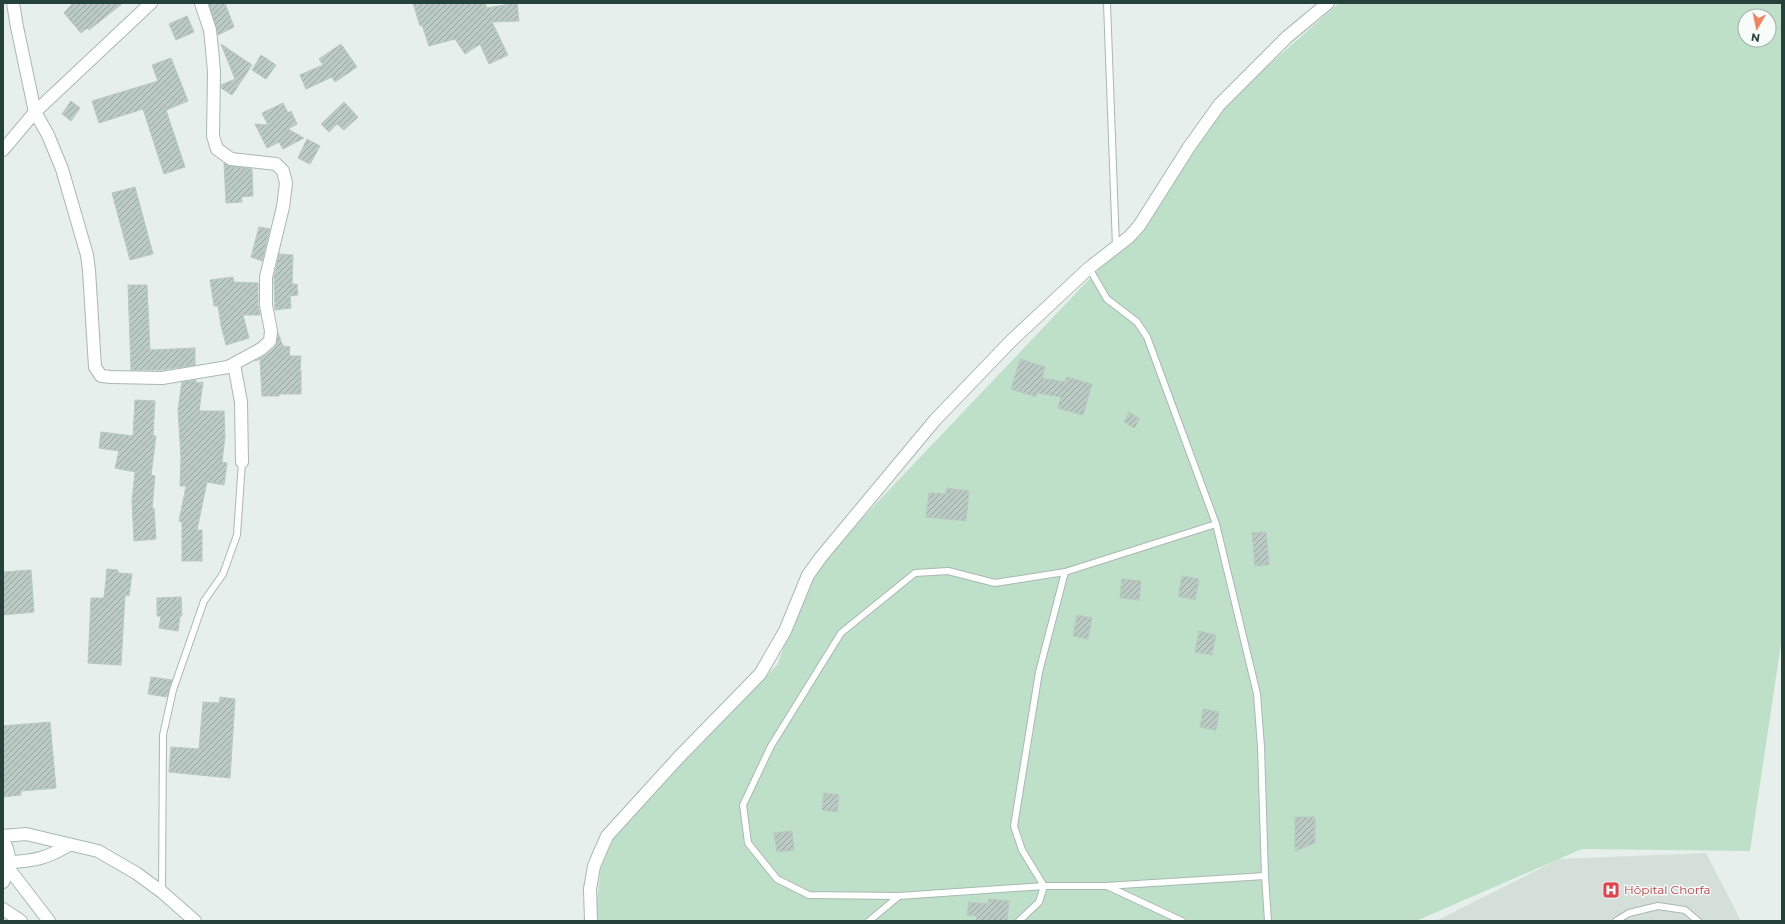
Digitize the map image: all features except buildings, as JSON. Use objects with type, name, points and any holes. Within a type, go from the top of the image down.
[{"type":"street","points":[[13,3],[36,112],[48,135],[62,169],[87,255],[93,346],[96,367],[101,376],[162,378],[228,367],[261,349],[270,341],[271,331],[266,306],[266,277],[286,183],[283,171],[276,164],[231,159],[217,149],[213,136],[214,72],[210,30],[201,3]]},
{"type":"street","points":[[4,149],[36,112],[151,3]]},
{"type":"street","points":[[591,921],[590,888],[594,866],[599,852],[611,830],[679,757],[760,674],[785,631],[808,575],[846,525],[935,420],[1012,340],[1089,268],[1129,237],[1139,226],[1189,147],[1219,105],[1287,37],[1328,3]]},
{"type":"street","points":[[234,364],[241,402],[242,462]]},
{"type":"street","points":[[3,836],[26,834],[98,852],[136,873],[162,892],[195,921]]},
{"type":"street","points":[[3,840],[8,848],[9,865],[3,882]]},
{"type":"street","points":[[9,865],[33,861],[50,855],[69,845]]},
{"type":"street","points":[[9,865],[49,921]]},
{"type":"street","points":[[3,909],[21,921]]},
{"type":"lane","points":[[1107,3],[1116,248]]},
{"type":"lane","points":[[1089,268],[1107,299],[1137,322],[1147,337],[1216,524],[1257,694],[1261,746],[1268,921]]},
{"type":"lane","points":[[162,892],[163,735],[174,690],[204,601],[223,574],[237,535],[242,462]]},
{"type":"lane","points":[[1216,524],[1065,572],[995,583],[948,571],[915,573],[840,633],[771,746],[743,805],[748,843],[777,879],[809,895],[899,896],[1044,886],[1105,886],[1265,876]]},
{"type":"lane","points":[[1019,921],[1039,902],[1044,886],[1022,850],[1014,826],[1039,672],[1065,572]]},
{"type":"lane","points":[[1105,886],[1182,921]]},
{"type":"lane","points":[[869,921],[899,896]]},
{"type":"lane","points":[[1616,921],[1629,913],[1658,906],[1685,910],[1698,921]]},
{"type":"shaded area","name":"Hôpital Chorfa","points":[[1706,853],[1741,921],[1436,921],[1559,859]]},
{"type":"green space","points":[[1339,3],[1782,3],[1782,637],[1750,851],[1582,849],[1416,921],[598,921],[596,907],[604,842],[777,665],[814,569],[1116,251],[1200,126]]},
{"type":"place","name":"Hôpital Chorfa","points":[[1611,890]]}]
